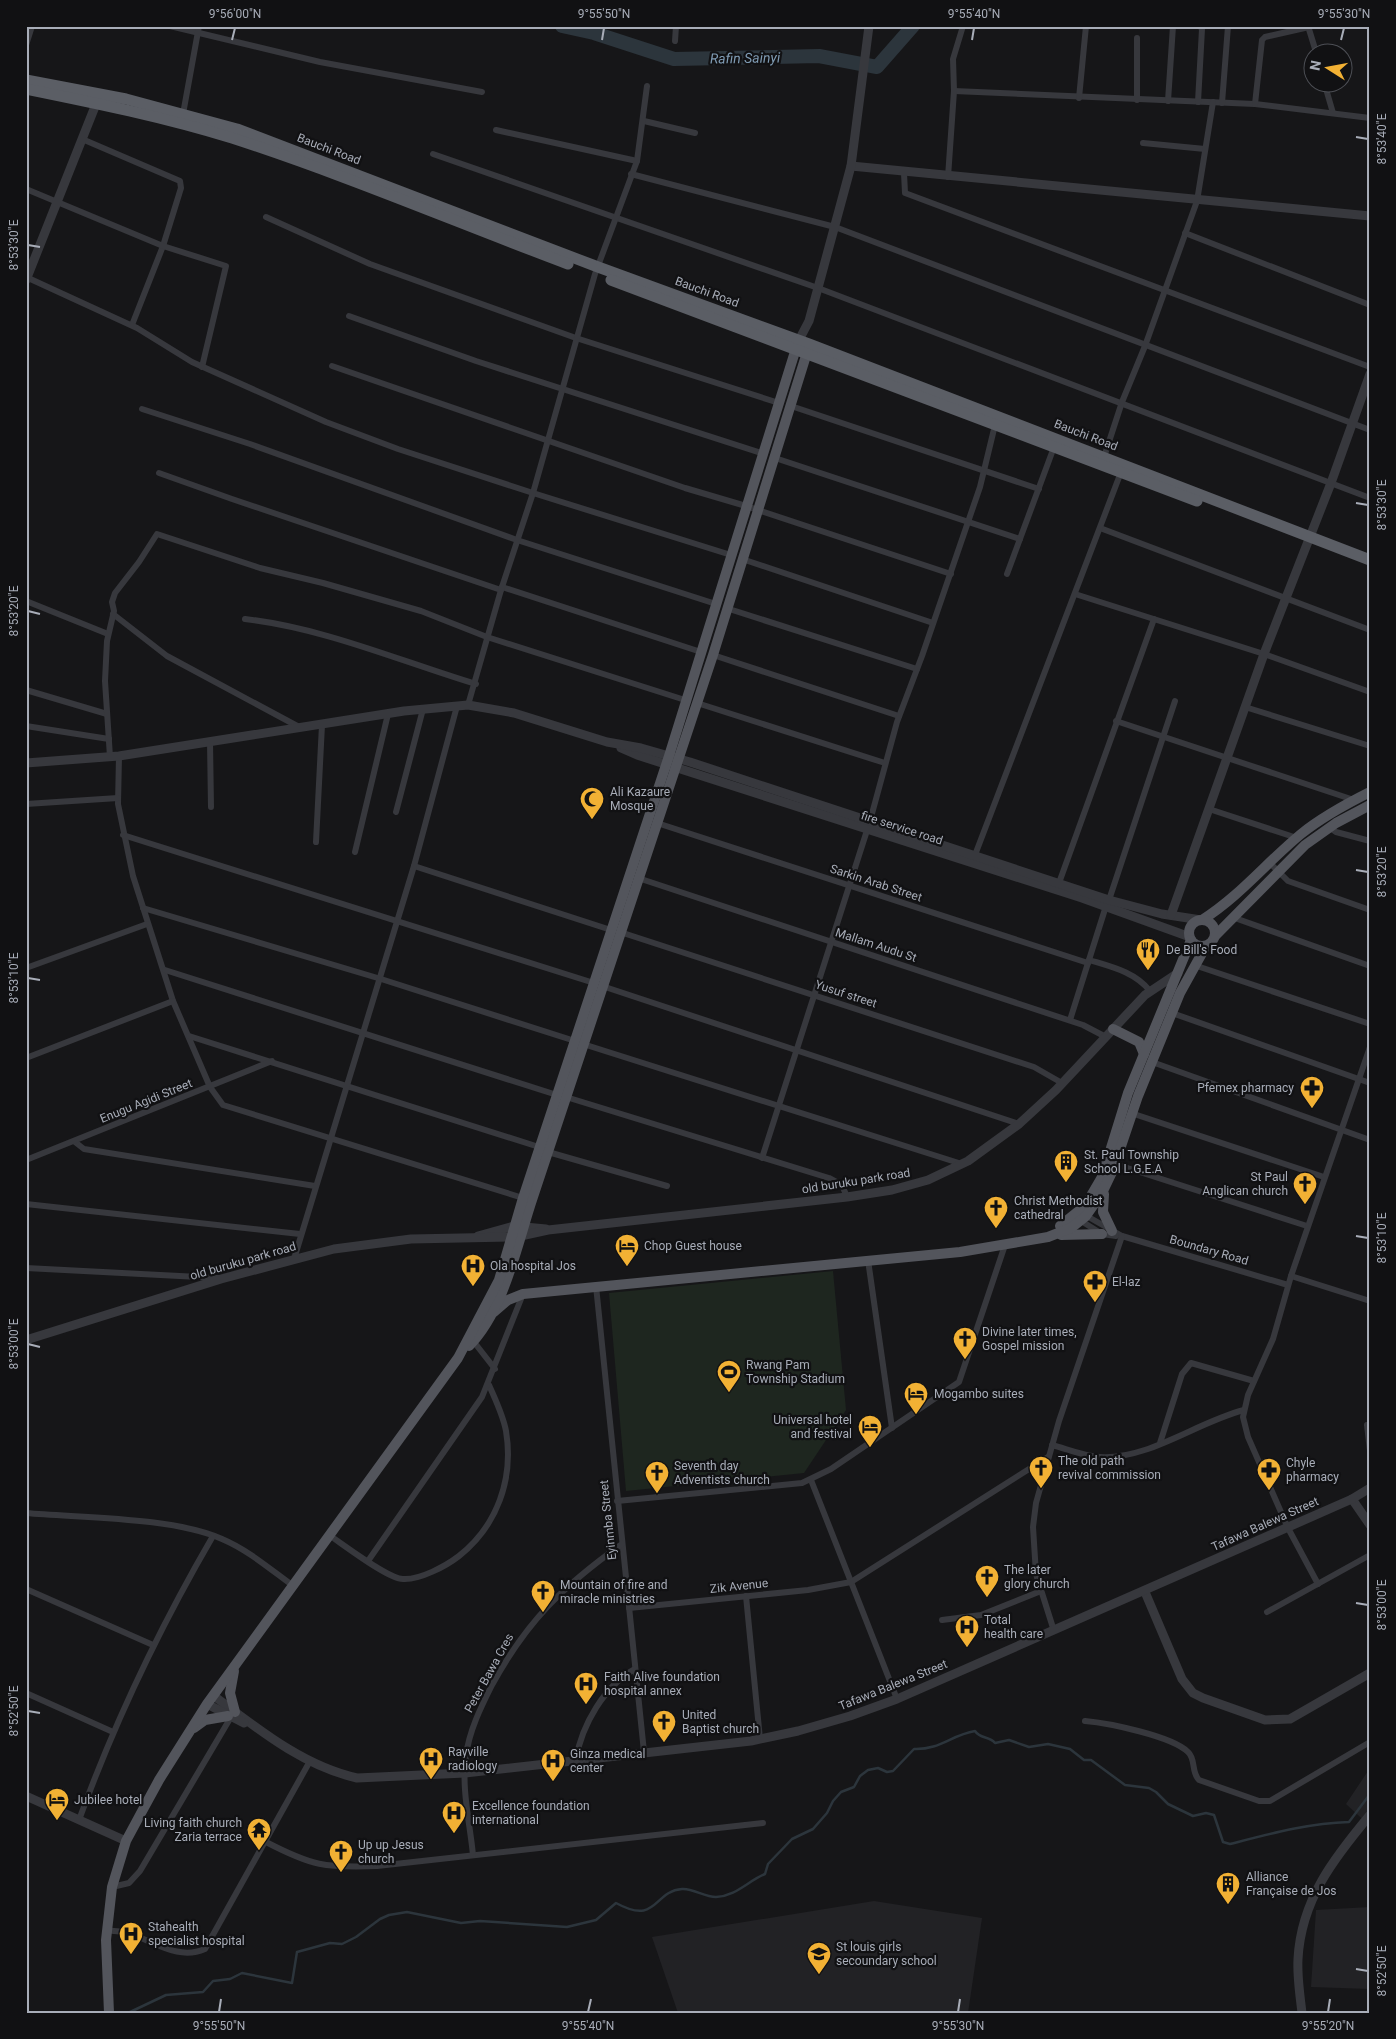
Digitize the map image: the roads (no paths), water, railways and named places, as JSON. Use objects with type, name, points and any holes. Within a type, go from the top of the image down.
[{"type":"highway","name":"Bauchi Road","points":[[26,80],[179,122],[288,157],[1104,457],[1370,567]]},
{"type":"highway","name":"Bauchi Road","points":[[26,89],[183,114],[236,129],[300,152],[596,270]]},
{"type":"highway","name":"Bauchi Road","points":[[802,347],[995,425],[1308,540],[1370,560]]},
{"type":"main road","points":[[109,2012],[107,1931],[112,1887],[126,1841],[186,1736],[292,1585],[458,1358],[474,1342],[508,1278],[519,1226],[561,1096],[672,762],[697,703],[713,655],[731,555],[779,403],[802,347]]},
{"type":"main road","points":[[616,931],[638,878],[657,823],[685,700],[701,652],[742,560],[775,458],[791,406],[802,347]]},
{"type":"main road","points":[[488,1318],[508,1300],[523,1294],[960,1252],[1048,1237],[1107,1232],[1102,1206],[1107,1183],[1115,1164],[1127,1112],[1144,1054],[1178,973],[1190,938],[1192,924],[1202,920],[1231,901],[1297,838],[1323,818],[1370,792]]},
{"type":"main road","points":[[1027,1240],[1080,1216],[1102,1177],[1127,1112],[1152,1062],[1194,965],[1206,946],[1212,942],[1232,917],[1305,846],[1329,827],[1370,805]]},
{"type":"main road","points":[[1202,920],[1212,925],[1215,936]]},
{"type":"main road","points":[[1190,938],[1197,945],[1206,946]]},
{"type":"main road","points":[[1110,1033],[1139,1042],[1144,1054]]},
{"type":"main road","points":[[519,1226],[523,1198],[544,1150]]},
{"type":"main road","points":[[1048,1237],[1080,1216],[1107,1183]]},
{"type":"main road","points":[[458,1358],[498,1280],[516,1237]]},
{"type":"main road","points":[[508,1278],[511,1289],[523,1294]]},
{"type":"main road","points":[[186,1736],[206,1720],[231,1715],[230,1693],[235,1666]]},
{"type":"street","points":[[26,45],[32,26]]},
{"type":"street","points":[[170,26],[198,30],[320,62],[482,92]]},
{"type":"street","points":[[675,41],[676,26]]},
{"type":"street","points":[[802,347],[851,166],[869,26]]},
{"type":"street","points":[[948,177],[954,91],[953,59],[963,26]]},
{"type":"street","points":[[1079,98],[1086,26]]},
{"type":"street","points":[[1168,101],[1172,26]]},
{"type":"street","points":[[1198,102],[1202,28],[1200,26]]},
{"type":"street","points":[[1222,103],[1228,26]]},
{"type":"street","points":[[1255,104],[1262,40],[1265,37],[1308,27],[1313,42]]},
{"type":"street","points":[[183,114],[198,30]]},
{"type":"street","points":[[1136,100],[1137,38]]},
{"type":"street","points":[[468,706],[476,684],[501,588],[532,493],[596,270],[637,161],[644,121],[647,86]]},
{"type":"street","points":[[954,91],[1079,98],[1255,104],[1370,118]]},
{"type":"street","points":[[1327,92],[1333,113]]},
{"type":"street","points":[[98,99],[26,278],[132,325],[202,367],[326,422],[398,449],[731,555]]},
{"type":"street","points":[[1104,457],[1122,402],[1145,346],[1197,201],[1213,102]]},
{"type":"street","points":[[644,121],[695,133]]},
{"type":"street","points":[[496,130],[637,161]]},
{"type":"street","points":[[82,139],[180,181],[181,188],[163,246],[132,325]]},
{"type":"street","points":[[1143,143],[1205,149]]},
{"type":"street","points":[[433,154],[818,288],[1122,402],[1370,498]]},
{"type":"street","points":[[851,166],[1197,201],[1370,216]]},
{"type":"street","points":[[904,172],[905,193],[1370,367]]},
{"type":"street","points":[[631,174],[836,227],[1370,430]]},
{"type":"street","points":[[26,189],[163,246],[226,266],[202,367]]},
{"type":"street","points":[[266,217],[370,264],[576,338],[779,403]]},
{"type":"street","points":[[1185,233],[1370,305]]},
{"type":"street","points":[[349,316],[476,361],[764,454]]},
{"type":"street","points":[[332,366],[685,488],[746,506],[951,574]]},
{"type":"street","points":[[1171,915],[1264,654],[1331,483],[1370,374]]},
{"type":"street","points":[[791,406],[1039,489]]},
{"type":"street","points":[[142,409],[250,444],[517,540],[917,669]]},
{"type":"street","points":[[762,1158],[868,825],[899,716],[969,522],[995,425]]},
{"type":"street","points":[[1007,574],[1054,447]]},
{"type":"street","points":[[775,458],[1020,539]]},
{"type":"street","points":[[975,855],[1121,472]]},
{"type":"street","points":[[160,473],[232,500],[701,652]]},
{"type":"street","points":[[1100,528],[1286,596],[1370,630]]},
{"type":"street","points":[[523,1198],[223,1105],[210,1087],[173,1001],[165,970],[147,924],[123,835],[114,756],[109,739],[105,681],[108,634],[114,614],[112,602],[115,593],[139,562],[157,534],[260,568],[323,583],[421,611],[487,637],[685,700]]},
{"type":"street","points":[[742,560],[933,624]]},
{"type":"street","points":[[1075,594],[1264,654],[1370,692]]},
{"type":"street","points":[[26,601],[108,634]]},
{"type":"street","points":[[114,614],[167,656],[302,728]]},
{"type":"street","points":[[245,619],[266,621],[341,640],[476,684]]},
{"type":"street","points":[[1059,883],[1154,619]]},
{"type":"street","points":[[713,655],[899,716]]},
{"type":"street","points":[[26,690],[107,714]]},
{"type":"street","points":[[1070,1020],[1174,701]]},
{"type":"street","points":[[697,703],[885,763]]},
{"type":"street","points":[[294,1259],[300,1234],[381,979],[457,706]]},
{"type":"street","name":"fire service road","points":[[26,763],[114,756],[388,714],[468,706],[514,713],[607,742],[637,755],[672,762],[1108,903],[1190,938]]},
{"type":"street","points":[[1245,707],[1370,746]]},
{"type":"street","points":[[396,812],[423,710]]},
{"type":"street","points":[[354,852],[388,714]]},
{"type":"street","points":[[1116,721],[1354,800]]},
{"type":"street","points":[[316,842],[322,725]]},
{"type":"street","points":[[26,726],[109,739]]},
{"type":"street","points":[[210,742],[211,807]]},
{"type":"street","points":[[26,804],[118,798]]},
{"type":"street","points":[[1209,809],[1297,838]]},
{"type":"street","points":[[1323,818],[1329,827],[1336,832],[1370,841]]},
{"type":"street","name":"Sarkin Arab Street","points":[[657,823],[848,887],[1134,976],[1142,980],[1150,991]]},
{"type":"street","points":[[868,825],[975,855],[1059,883],[1108,903],[1202,920]]},
{"type":"street","points":[[123,835],[598,985],[1019,1124]]},
{"type":"street","points":[[1270,863],[1288,881],[1370,910]]},
{"type":"street","name":"Yusuf street","points":[[414,866],[1034,1067],[1062,1083]]},
{"type":"street","name":"Mallam Audu St","points":[[638,878],[1110,1033]]},
{"type":"street","points":[[143,908],[381,979],[962,1164]]},
{"type":"street","points":[[1232,917],[1370,966]]},
{"type":"street","points":[[26,968],[147,924]]},
{"type":"street","points":[[1194,965],[1370,1024]]},
{"type":"street","points":[[165,970],[561,1096],[837,1181],[842,1185],[847,1196]]},
{"type":"street","name":"old buruku park road","points":[[26,1340],[221,1279],[334,1248],[370,1242],[516,1237],[548,1230],[847,1196],[910,1186],[962,1164],[986,1150],[1019,1124],[1062,1083],[1150,991],[1178,973]]},
{"type":"street","points":[[26,1058],[173,1001]]},
{"type":"street","points":[[1172,1013],[1370,1083]]},
{"type":"street","points":[[189,1036],[272,1061],[544,1150],[667,1186]]},
{"type":"street","points":[[1318,1584],[1288,1528],[1248,1437],[1244,1426],[1244,1410],[1254,1382],[1269,1352],[1290,1276],[1370,1047]]},
{"type":"street","name":"Enugu Agidi Street","points":[[26,1160],[75,1142],[272,1061]]},
{"type":"street","points":[[1152,1062],[1370,1140]]},
{"type":"street","points":[[1127,1112],[1324,1177]]},
{"type":"street","points":[[75,1142],[84,1149],[316,1186]]},
{"type":"street","points":[[1115,1164],[1307,1226]]},
{"type":"street","points":[[26,1204],[300,1234]]},
{"type":"street","points":[[1080,1216],[1107,1232],[1122,1236]]},
{"type":"street","points":[[1080,1216],[1107,1232],[1122,1236]]},
{"type":"street","name":"old buruku park road","points":[[473,1237],[519,1226],[548,1230]]},
{"type":"street","points":[[1054,1631],[1041,1591],[1033,1550],[1036,1503],[1048,1456],[1122,1236]]},
{"type":"street","name":"Boundary Road","points":[[1122,1236],[1288,1285]]},
{"type":"street","points":[[618,1501],[802,1483],[831,1469],[959,1382],[1005,1245]]},
{"type":"street","points":[[868,1260],[892,1428]]},
{"type":"street","points":[[26,1268],[221,1279]]},
{"type":"street","points":[[1290,1276],[1370,1300]]},
{"type":"street","name":"Eyinmba Street","points":[[596,1286],[644,1752]]},
{"type":"street","points":[[368,1561],[488,1385],[523,1294]]},
{"type":"street","points":[[474,1342],[495,1368]]},
{"type":"street","points":[[1160,1443],[1182,1374],[1191,1363],[1254,1382]]},
{"type":"street","points":[[329,1535],[390,1575],[403,1579],[441,1568],[471,1545],[487,1527],[501,1498],[507,1452],[506,1431],[501,1413],[488,1385]]},
{"type":"street","points":[[1052,1445],[1086,1455],[1109,1458],[1140,1451],[1244,1410]]},
{"type":"street","points":[[1368,1424],[1370,1451]]},
{"type":"street","name":"Zik Avenue","points":[[629,1608],[827,1588],[851,1582],[1048,1456]]},
{"type":"street","points":[[811,1480],[897,1699]]},
{"type":"street","name":"Tafawa Balewa Street","points":[[211,1700],[231,1715],[310,1761],[357,1778],[465,1772],[760,1739],[842,1719],[897,1699],[1145,1592],[1352,1499],[1370,1488]]},
{"type":"street","points":[[1352,1499],[1370,1526]]},
{"type":"street","points":[[26,1513],[166,1525],[213,1536],[237,1546],[292,1585]]},
{"type":"street","points":[[79,1820],[113,1732],[153,1645],[213,1536]]},
{"type":"street","name":"Peter Bawa Cres","points":[[473,1855],[465,1772],[466,1756],[476,1718],[502,1668],[520,1639],[552,1600],[622,1544]]},
{"type":"street","points":[[1267,1612],[1370,1555]]},
{"type":"street","points":[[26,1589],[153,1645]]},
{"type":"street","points":[[942,1620],[981,1615],[1041,1591]]},
{"type":"street","points":[[1145,1592],[1182,1679],[1193,1693],[1202,1698],[1264,1720],[1290,1719],[1370,1673]]},
{"type":"street","points":[[746,1596],[760,1739]]},
{"type":"street","points":[[576,1759],[582,1736],[596,1709],[620,1679],[636,1669]]},
{"type":"street","points":[[26,1693],[113,1732]]},
{"type":"street","points":[[112,1887],[130,1883],[140,1871],[231,1715]]},
{"type":"street","points":[[1085,1721],[1134,1730],[1186,1750],[1191,1756],[1193,1770],[1199,1780],[1259,1802],[1277,1799],[1370,1742]]},
{"type":"street","points":[[107,1931],[130,1932],[159,1946],[182,1952],[205,1949],[310,1761]]},
{"type":"street","points":[[26,1796],[126,1841]]},
{"type":"street","points":[[1302,2013],[1298,1959],[1301,1931],[1308,1908],[1315,1891],[1336,1855],[1370,1815]]},
{"type":"street","points":[[266,1842],[303,1860],[329,1866],[376,1866],[763,1823]]},
{"type":"waterway","name":"Rafin Sainyi","points":[[562,26],[594,33],[674,59],[819,56],[877,67],[913,26]]},
{"type":"waterway","points":[[128,2013],[166,1995],[203,1992],[213,1981],[230,1979],[242,1973],[292,1983],[297,1952],[330,1943],[342,1944],[389,1915],[407,1912],[461,1923],[480,1921],[567,1927],[596,1920],[616,1903],[640,1911],[648,1909],[665,1895],[682,1889],[712,1897],[730,1894],[765,1874],[768,1864],[792,1839],[813,1829],[827,1813],[833,1801],[841,1792],[854,1787],[860,1776],[868,1770],[878,1768],[887,1772],[893,1771],[914,1749],[938,1745],[975,1731],[977,1734],[995,1743],[1009,1740],[1029,1747],[1048,1744],[1070,1749],[1084,1760],[1091,1760],[1125,1785],[1149,1788],[1168,1804],[1193,1816],[1206,1813],[1214,1815],[1223,1842],[1230,1844],[1304,1827],[1349,1822],[1370,1794]]},
{"type":"place","name":"Ali Kazaure Mosque","points":[[592,820]]},
{"type":"place","name":"De Bill's Food","points":[[1148,971]]},
{"type":"place","name":"Pfemex pharmacy","points":[[1312,1109]]},
{"type":"place","name":"St. Paul Township School L.G.E.A","points":[[1066,1183]]},
{"type":"place","name":"St Paul Anglican church","points":[[1305,1205]]},
{"type":"place","name":"Christ Methodist cathedral","points":[[996,1229]]},
{"type":"place","name":"Chop Guest house","points":[[627,1267]]},
{"type":"place","name":"Ola hospital Jos","points":[[473,1287]]},
{"type":"place","name":"El-laz","points":[[1095,1303]]},
{"type":"place","name":"Divine later times, Gospel mission","points":[[965,1360]]},
{"type":"place","name":"Rwang Pam Township Stadium","points":[[729,1393]]},
{"type":"place","name":"Mogambo suites","points":[[916,1415]]},
{"type":"place","name":"Universal hotel and festival","points":[[870,1448]]},
{"type":"place","name":"The old path revival commission","points":[[1041,1489]]},
{"type":"place","name":"Chyle pharmacy","points":[[1269,1491]]},
{"type":"place","name":"Seventh day Adventists church","points":[[657,1494]]},
{"type":"place","name":"The later glory church","points":[[987,1598]]},
{"type":"place","name":"Mountain of fire and miracle ministries","points":[[543,1613]]},
{"type":"place","name":"Total health care","points":[[967,1648]]},
{"type":"place","name":"Faith Alive foundation hospital annex","points":[[586,1705]]},
{"type":"place","name":"United Baptist church","points":[[664,1743]]},
{"type":"place","name":"Rayville radiology","points":[[431,1780]]},
{"type":"place","name":"Ginza medical center","points":[[553,1782]]},
{"type":"place","name":"Jubilee hotel","points":[[57,1821]]},
{"type":"place","name":"Excellence foundation international","points":[[454,1834]]},
{"type":"place","name":"Living faith church Zaria terrace","points":[[259,1851]]},
{"type":"place","name":"Up up Jesus church","points":[[341,1873]]},
{"type":"place","name":"Alliance Française de Jos","points":[[1228,1905]]},
{"type":"place","name":"Stahealth specialist hospital","points":[[131,1955]]},
{"type":"place","name":"St louis girls secoundary school","points":[[819,1975]]}]
